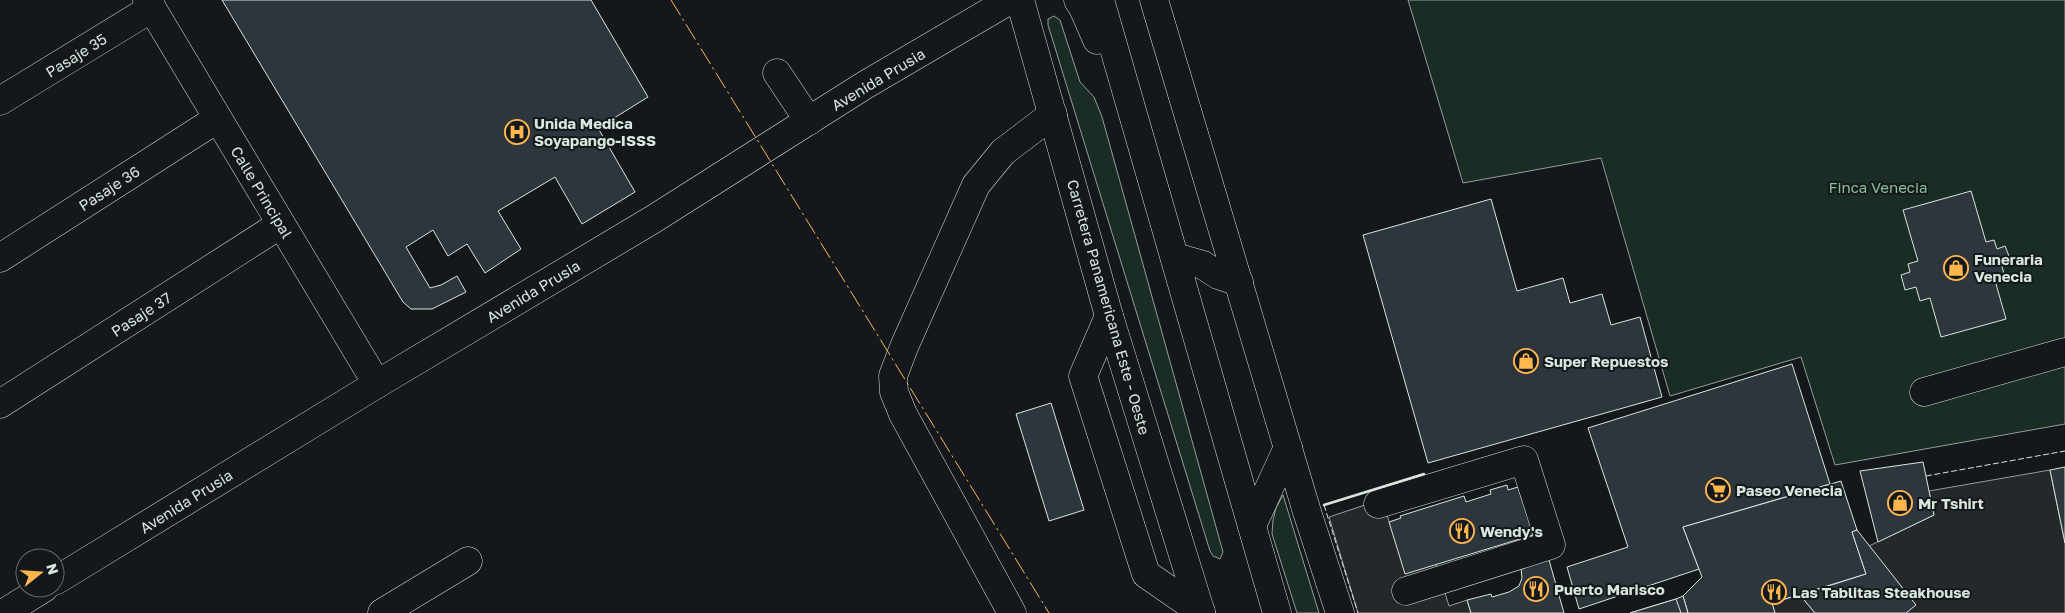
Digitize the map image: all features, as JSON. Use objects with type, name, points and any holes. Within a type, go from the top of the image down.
[{"type":"main road","name":"Avenida Prusia","points":[[65,575],[377,384],[652,220],[865,85],[1010,0]]},
{"type":"main road","name":"Carretera Panamericana Este - Oeste","points":[[1020,0],[1109,316],[1201,612]]},
{"type":"main road","points":[[1078,0],[1099,44],[1160,244],[1175,257],[1203,265],[1218,275],[1239,282]]},
{"type":"main road","points":[[1100,0],[1277,613]]},
{"type":"main road","points":[[1154,0],[1288,447],[1340,612]]},
{"type":"main road","name":"Pasaje 35","points":[[0,101],[150,4]]},
{"type":"main road","name":"Calle Principal","points":[[150,4],[377,384]]},
{"type":"main road","points":[[777,73],[809,121]]},
{"type":"main road","points":[[1012,613],[903,414],[894,392],[893,376],[976,185],[1003,152],[1053,114]]},
{"type":"main road","name":"Pasaje 36","points":[[0,258],[218,119]]},
{"type":"main road","name":"Pasaje 37","points":[[0,404],[281,224]]},
{"type":"main road","points":[[1109,316],[1083,376],[1146,574],[1201,612]]},
{"type":"main road","points":[[1924,392],[2065,352]]},
{"type":"main road","points":[[1252,526],[1288,447]]},
{"type":"main road","points":[[1378,504],[1524,460],[1551,545],[1406,591]]},
{"type":"main road","points":[[382,613],[468,561]]},
{"type":"main road","points":[[4,613],[28,598]]},
{"type":"green space","name":"Finca Venecia","points":[[1408,0],[2065,0],[2065,424],[1835,465],[1801,357],[1670,396],[1601,158],[1463,183]]},
{"type":"green space","points":[[1054,16],[1060,20],[1080,82],[1094,97],[1102,117],[1223,552],[1220,559],[1213,556],[1210,551],[1048,25],[1048,19]]},
{"type":"green space","points":[[1283,495],[1319,613],[1297,613],[1272,534],[1276,508]]},
{"type":"shaded area","points":[[2050,470],[2065,543],[2065,613],[1906,613],[1869,546],[1934,515],[1929,491]]},
{"type":"shaded area","points":[[1383,499],[1389,522],[1436,564],[1449,606],[1467,600],[1471,613],[1358,613],[1329,517]]},
{"type":"shaded area","points":[[1800,595],[1815,613],[1775,613],[1772,603]]},
{"type":"building","name":"Unida Medica Soyapango-ISSS","points":[[222,0],[591,0],[648,97],[598,128],[635,192],[582,224],[555,177],[498,211],[521,249],[485,273],[467,244],[448,256],[433,230],[406,247],[430,288],[441,285],[457,276],[466,292],[432,309],[411,309],[403,302]]},
{"type":"building","name":"Funeraria Venecia","points":[[1971,191],[1986,242],[1994,240],[1997,249],[2005,246],[2009,256],[2000,259],[2004,274],[1994,277],[2006,319],[1941,337],[1930,298],[1920,301],[1916,287],[1905,290],[1901,275],[1910,272],[1908,264],[1918,261],[1903,210]]},
{"type":"building","name":"Super Repuestos","points":[[1491,199],[1517,291],[1563,278],[1570,303],[1602,294],[1611,325],[1640,317],[1662,397],[1428,463],[1363,235]]},
{"type":"building","points":[[1792,364],[1830,484],[1683,527],[1699,569],[1579,609],[1567,567],[1628,547],[1588,428]]},
{"type":"building","points":[[1051,403],[1084,510],[1049,521],[1016,414]]},
{"type":"building","name":"Mr Tshirt","points":[[1923,462],[1934,515],[1878,542],[1860,471]]},
{"type":"building","points":[[2065,467],[2065,543],[2050,470]]},
{"type":"building","points":[[1841,481],[1857,530],[1852,532],[1866,574],[1772,603],[1775,613],[1688,613],[1683,596],[1702,577],[1683,527]]},
{"type":"building","name":"Wendy's","points":[[1507,485],[1508,490],[1518,487],[1527,515],[1531,514],[1534,525],[1530,527],[1533,535],[1405,574],[1389,522],[1401,518],[1400,516],[1464,496],[1466,502],[1491,494],[1490,490]]},
{"type":"building","points":[[1857,530],[1916,605],[1906,613],[1815,613],[1800,595],[1866,574],[1852,532]]},
{"type":"building","name":"Puerto Marisco","points":[[1549,560],[1564,613],[1471,613],[1467,600],[1491,594],[1492,597],[1509,592],[1519,586],[1522,578],[1521,568]]},
{"type":"building","points":[[1683,596],[1688,613],[1630,613],[1676,599]]},
{"type":"building","points":[[1676,599],[1681,613],[1630,613]]},
{"type":"fence","points":[[1926,476],[2065,451]]},
{"type":"fence","points":[[1324,505],[1358,613]]},
{"type":"wall","points":[[1324,505],[1424,474]]},
{"type":"power","points":[[671,0],[1049,613]]},
{"type":"place","name":"Unida Medica Soyapango-ISSS","points":[[517,132]]},
{"type":"place","name":"Funeraria Venecia","points":[[1956,268]]},
{"type":"place","name":"Super Repuestos","points":[[1526,361]]},
{"type":"place","name":"Paseo Venecia","points":[[1718,490]]},
{"type":"place","name":"Mr Tshirt","points":[[1900,503]]},
{"type":"place","name":"Wendy's","points":[[1462,531]]},
{"type":"place","name":"Puerto Marisco","points":[[1536,589]]},
{"type":"place","name":"Las Tablitas Steakhouse","points":[[1774,592]]}]
